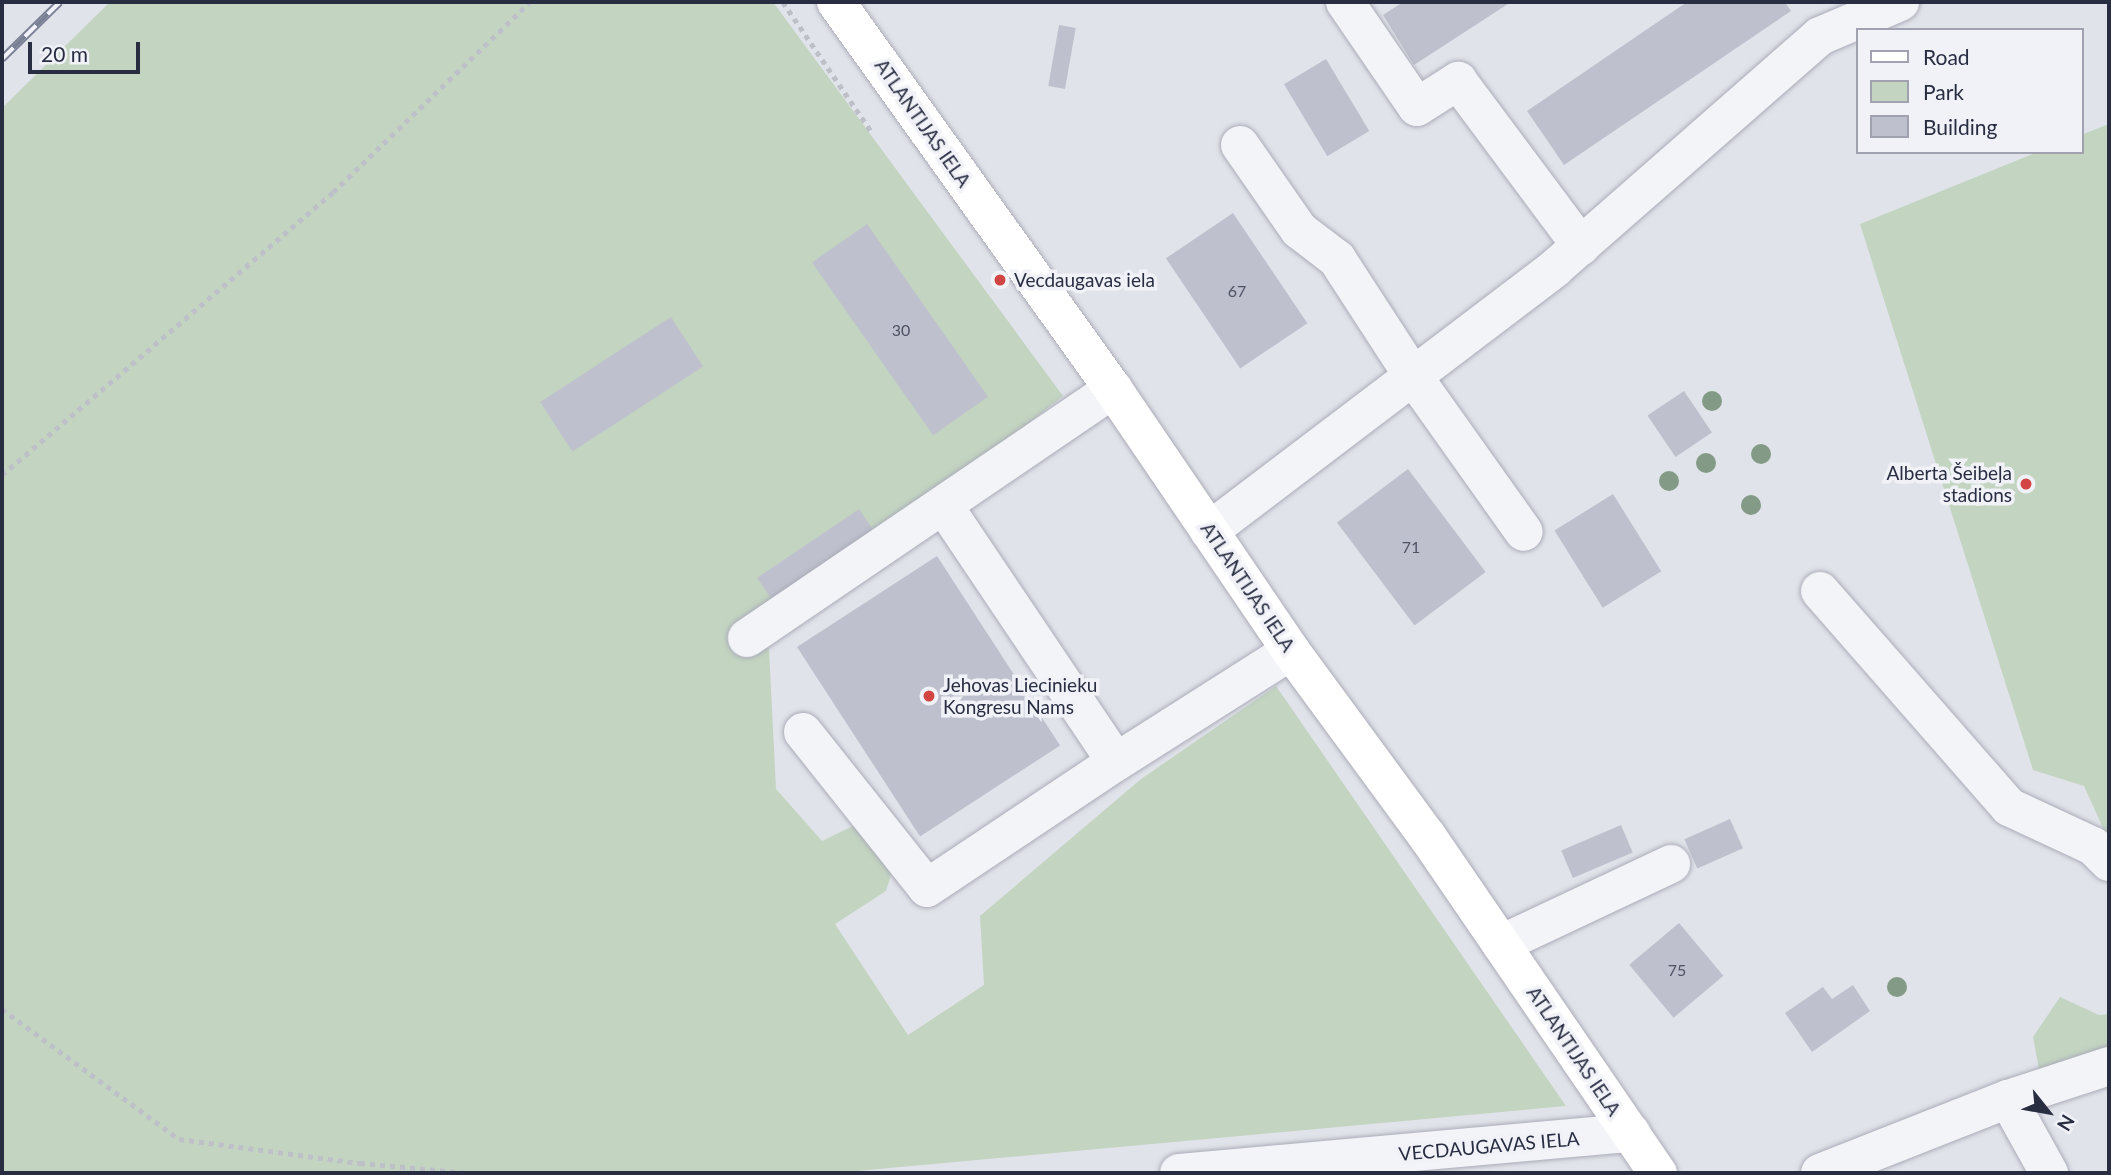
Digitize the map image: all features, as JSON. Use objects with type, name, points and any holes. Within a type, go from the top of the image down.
[{"type":"main road","name":"ATLANTIJAS IELA","points":[[836,2],[1113,389],[1291,651],[1427,836],[1658,1173]]},
{"type":"street","points":[[1345,2],[1417,107],[1458,81],[1581,246]]},
{"type":"street","points":[[1209,531],[1581,246],[1820,36],[1900,2]]},
{"type":"street","points":[[1240,145],[1299,229],[1337,259],[1413,376],[1524,532]]},
{"type":"street","points":[[747,638],[1113,389]]},
{"type":"street","points":[[944,506],[1116,762]]},
{"type":"street","points":[[1820,591],[2009,807],[2093,845],[2109,862]]},
{"type":"street","points":[[803,732],[927,888],[1116,762],[1291,651]]},
{"type":"street","points":[[1501,944],[1671,864]]},
{"type":"street","points":[[1820,1173],[2008,1099],[2109,1066]]},
{"type":"street","points":[[2008,1099],[2049,1173]]},
{"type":"street","name":"VECDAUGAVAS IELA","points":[[1179,1173],[1631,1133]]},
{"type":"path","points":[[2,475],[333,192],[530,2]]},
{"type":"path","points":[[783,2],[870,131]]},
{"type":"path","points":[[2,1009],[179,1139],[360,1163],[469,1173]]},
{"type":"green space","points":[[110,2],[773,2],[1063,396],[768,629],[776,789],[822,841],[859,823],[892,872],[886,891],[835,924],[908,1035],[984,985],[980,916],[1141,779],[1276,686],[1566,1106],[835,1173],[2,1173],[2,108]]},
{"type":"green space","name":"Alberta Šeibeļa stadions","points":[[2109,124],[2109,841],[2084,786],[2033,770],[1860,224],[2033,154],[2083,154],[2083,134]]},
{"type":"green space","points":[[2060,997],[2099,1015],[2109,1014],[2109,1056],[2054,1073],[2039,1069],[2033,1037]]},
{"type":"building","points":[[1403,2],[1511,2],[1414,65],[1383,15]]},
{"type":"building","points":[[1687,2],[1785,2],[1791,11],[1564,165],[1527,111]]},
{"type":"building","points":[[1059,25],[1076,28],[1065,89],[1048,86]]},
{"type":"building","points":[[1326,59],[1369,131],[1327,156],[1284,84]]},
{"type":"building","points":[[1233,213],[1307,323],[1240,369],[1166,258]]},
{"type":"building","points":[[867,224],[988,397],[933,435],[812,262]]},
{"type":"building","points":[[671,317],[703,366],[572,451],[540,402]]},
{"type":"building","points":[[1684,391],[1712,432],[1675,457],[1648,416]]},
{"type":"building","points":[[1408,469],[1486,572],[1415,626],[1337,523]]},
{"type":"building","points":[[1613,494],[1661,571],[1603,608],[1554,531]]},
{"type":"building","points":[[859,509],[876,534],[774,603],[757,578]]},
{"type":"building","name":"Jehovas Liecinieku Kongresu Nams","points":[[937,556],[1060,746],[920,836],[797,647]]},
{"type":"building","points":[[1730,819],[1743,848],[1697,869],[1684,839]]},
{"type":"building","points":[[1621,825],[1633,853],[1573,878],[1561,850]]},
{"type":"building","points":[[1679,923],[1723,976],[1674,1018],[1629,965]]},
{"type":"building","points":[[1853,985],[1870,1011],[1812,1052],[1785,1013],[1823,987],[1832,999]]},
{"type":"railway","points":[[2,59],[60,2]]},
{"type":"place","name":"Vecdaugavas iela","points":[[1000,280]]},
{"type":"place","name":"Alberta Šeibeļa stadions","points":[[2026,484]]},
{"type":"place","name":"Jehovas Liecinieku Kongresu Nams","points":[[929,696]]}]
